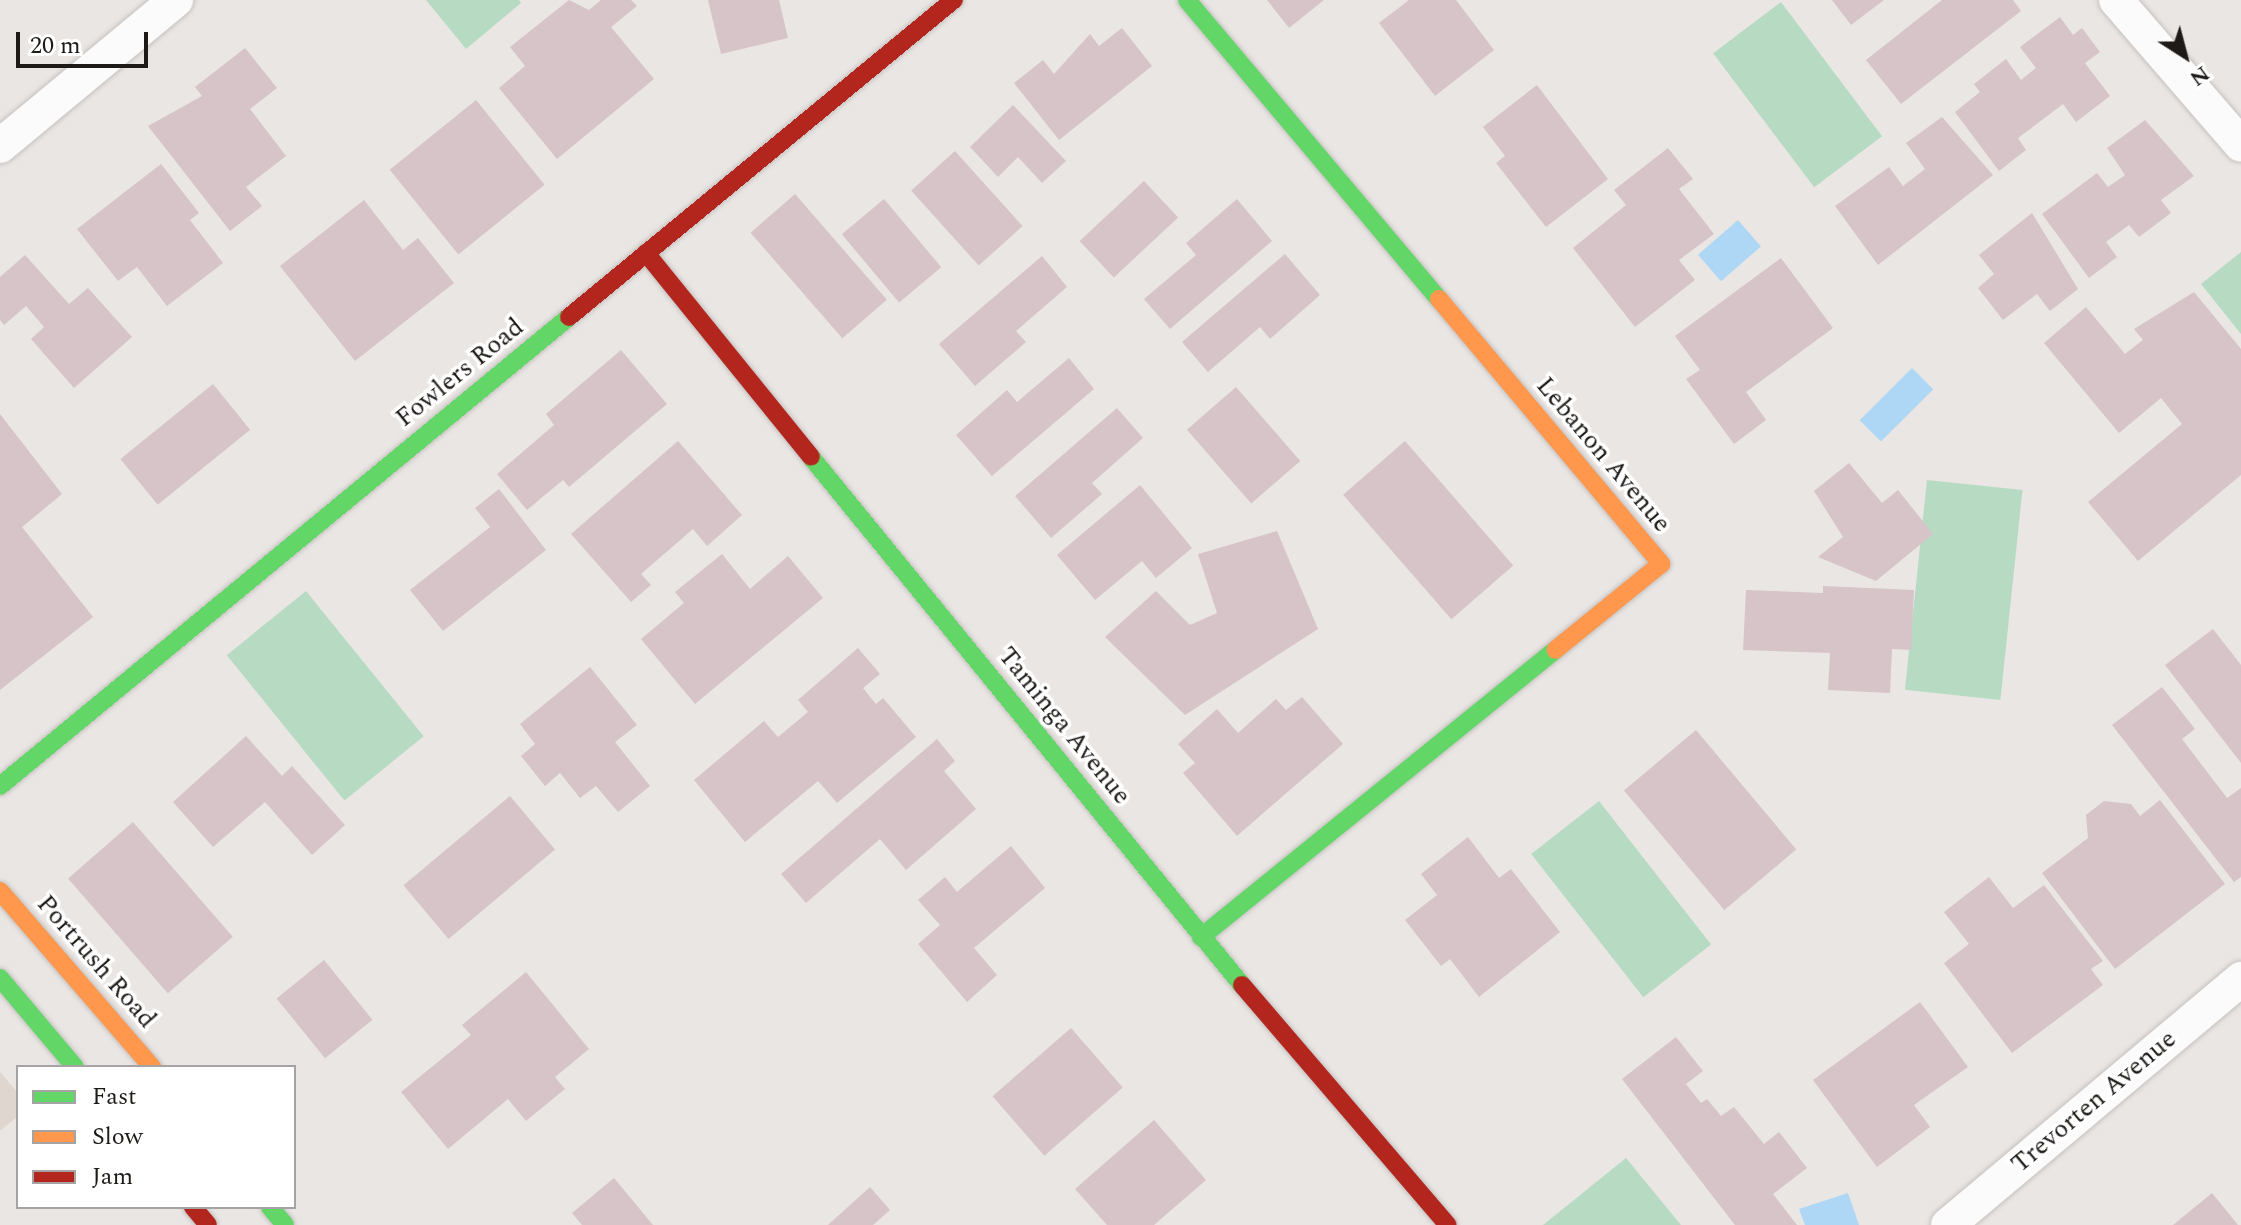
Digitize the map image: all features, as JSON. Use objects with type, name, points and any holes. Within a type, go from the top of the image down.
[{"type":"main road","name":"Fowlers Road","points":[[0,786],[954,0]]},
{"type":"main road","name":"Lebanon Avenue","points":[[1187,0],[1661,564],[1201,937]]},
{"type":"main road","name":"Taminga Avenue","points":[[646,253],[1201,937],[1448,1225]]},
{"type":"main road","name":"Portrush Road","points":[[0,891],[150,1065]]},
{"type":"main road","points":[[0,978],[73,1065]]},
{"type":"main road","points":[[195,1209],[208,1225]]},
{"type":"main road","points":[[272,1209],[285,1225]]},
{"type":"street","points":[[0,146],[176,0]]},
{"type":"street","points":[[2125,3],[2241,145]]},
{"type":"street","name":"Trevorten Avenue","points":[[1948,1225],[2241,979]]},
{"type":"shaded area","points":[[0,1072],[16,1091],[16,1118],[0,1131]]},
{"type":"green space","points":[[426,0],[519,0],[521,3],[466,49]]},
{"type":"green space","points":[[1781,2],[1882,136],[1814,187],[1713,53]]},
{"type":"green space","points":[[2241,252],[2241,334],[2201,284]]},
{"type":"green space","points":[[1927,480],[2022,490],[2000,700],[1905,690]]},
{"type":"green space","points":[[306,591],[424,736],[344,801],[227,655]]},
{"type":"green space","points":[[1599,801],[1711,944],[1643,997],[1531,854]]},
{"type":"green space","points":[[1626,1158],[1681,1225],[1543,1225]]},
{"type":"water","points":[[1738,220],[1761,246],[1721,281],[1698,255]]},
{"type":"water","points":[[1912,368],[1933,389],[1881,442],[1860,420]]},
{"type":"water","points":[[1848,1193],[1859,1225],[1805,1225],[1799,1209]]},
{"type":"building","points":[[569,0],[589,10],[601,0],[631,0],[637,6],[611,27],[654,79],[557,159],[499,88],[525,66],[510,47]]},
{"type":"building","points":[[708,0],[779,0],[788,38],[721,54]]},
{"type":"building","points":[[1267,0],[1324,0],[1289,28]]},
{"type":"building","points":[[1409,0],[1456,0],[1494,50],[1435,96],[1379,23]]},
{"type":"building","points":[[1832,0],[1884,0],[1851,25]]},
{"type":"building","points":[[1942,0],[2013,0],[2021,11],[1901,104],[1866,60]]},
{"type":"building","points":[[2060,17],[2073,35],[2082,28],[2100,52],[2085,63],[2110,96],[2076,122],[2063,104],[2018,138],[2026,150],[1999,171],[1955,112],[1980,92],[1974,84],[2006,59],[2021,80],[2036,68],[2020,47]]},
{"type":"building","points":[[1122,28],[1152,66],[1059,140],[1014,83],[1043,60],[1054,74],[1090,34],[1099,46]]},
{"type":"building","points":[[245,48],[277,88],[250,109],[286,156],[246,187],[262,206],[230,231],[148,126],[202,96],[195,87]]},
{"type":"building","points":[[1537,85],[1608,179],[1546,227],[1496,163],[1505,156],[1483,127]]},
{"type":"building","points":[[476,100],[545,185],[458,255],[390,170]]},
{"type":"building","points":[[1013,105],[1066,161],[1042,183],[1018,157],[998,177],[970,147]]},
{"type":"building","points":[[1942,117],[1993,175],[1878,265],[1835,206],[1889,167],[1903,186],[1925,169],[1906,143]]},
{"type":"building","points":[[2145,120],[2194,176],[2161,200],[2171,213],[2139,237],[2129,225],[2106,242],[2117,257],[2089,278],[2042,214],[2097,173],[2108,187],[2125,175],[2107,148]]},
{"type":"building","points":[[1668,148],[1693,179],[1679,189],[1714,234],[1679,260],[1695,280],[1635,327],[1573,248],[1626,205],[1614,190]]},
{"type":"building","points":[[955,151],[1023,226],[979,266],[911,190]]},
{"type":"building","points":[[161,164],[199,213],[190,220],[223,263],[167,306],[137,267],[118,281],[77,229]]},
{"type":"building","points":[[1144,181],[1178,218],[1114,278],[1080,241]]},
{"type":"building","points":[[795,194],[887,300],[842,338],[750,233]]},
{"type":"building","points":[[884,199],[941,267],[899,303],[842,234]]},
{"type":"building","points":[[1237,199],[1272,241],[1170,329],[1144,299],[1196,255],[1186,243]]},
{"type":"building","points":[[364,200],[403,250],[418,238],[454,283],[355,361],[280,266]]},
{"type":"building","points":[[2032,213],[2078,289],[2050,311],[2037,294],[2003,320],[1978,288],[1994,274],[1979,255]]},
{"type":"building","points":[[1285,254],[1320,295],[1270,339],[1260,327],[1208,372],[1182,342]]},
{"type":"building","points":[[25,255],[69,304],[88,288],[132,337],[74,388],[31,339],[44,327],[26,306],[4,325],[0,320],[0,277]]},
{"type":"building","points":[[1042,256],[1067,287],[1016,331],[1026,342],[975,386],[939,344]]},
{"type":"building","points":[[1781,258],[1833,328],[1746,392],[1766,420],[1734,444],[1686,379],[1700,370],[1675,336]]},
{"type":"building","points":[[2194,292],[2241,349],[2241,475],[2138,561],[2088,502],[2182,424],[2161,398],[2119,433],[2044,343],[2086,307],[2125,354],[2143,340],[2134,329]]},
{"type":"building","points":[[621,350],[667,404],[569,487],[563,480],[527,510],[497,474],[554,425],[546,414]]},
{"type":"building","points":[[1069,358],[1094,389],[992,476],[956,435],[1007,390],[1017,402]]},
{"type":"building","points":[[213,384],[250,430],[158,505],[121,459]]},
{"type":"building","points":[[1236,387],[1300,461],[1251,504],[1187,430]]},
{"type":"building","points":[[1117,408],[1143,438],[1092,483],[1102,494],[1051,538],[1015,496]]},
{"type":"building","points":[[0,414],[62,494],[22,527],[93,617],[0,690]]},
{"type":"building","points":[[678,441],[742,515],[707,546],[693,529],[641,574],[651,585],[631,602],[571,534]]},
{"type":"building","points":[[1405,441],[1513,566],[1451,619],[1343,495]]},
{"type":"building","points":[[1849,463],[1882,503],[1898,490],[1933,534],[1876,581],[1818,557],[1843,537],[1814,491]]},
{"type":"building","points":[[1140,485],[1192,548],[1156,578],[1142,561],[1095,600],[1057,555]]},
{"type":"building","points":[[499,489],[546,550],[443,631],[410,590],[490,527],[475,508]]},
{"type":"building","points":[[1277,531],[1318,629],[1185,715],[1105,637],[1156,591],[1190,625],[1217,613],[1198,554]]},
{"type":"building","points":[[722,554],[750,589],[788,556],[823,598],[695,704],[641,639],[684,603],[675,592]]},
{"type":"building","points":[[1823,586],[1914,590],[1911,650],[1892,649],[1890,693],[1828,690],[1830,653],[1743,650],[1746,590],[1823,593]]},
{"type":"building","points":[[2213,629],[2241,665],[2241,763],[2165,665]]},
{"type":"building","points":[[858,648],[880,674],[863,688],[876,704],[883,698],[916,737],[837,803],[818,781],[745,842],[694,780],[764,721],[778,737],[808,712],[798,700]]},
{"type":"building","points":[[590,667],[637,725],[615,742],[650,786],[618,812],[596,786],[580,798],[560,773],[545,786],[521,756],[535,744],[520,724]]},
{"type":"building","points":[[2162,687],[2195,729],[2182,739],[2227,798],[2241,788],[2241,877],[2234,882],[2112,725]]},
{"type":"building","points":[[1302,697],[1343,744],[1237,836],[1183,773],[1195,763],[1178,744],[1217,709],[1238,733],[1276,699],[1286,710]]},
{"type":"building","points":[[1696,730],[1796,850],[1724,910],[1624,790]]},
{"type":"building","points":[[246,736],[282,776],[292,766],[345,825],[312,855],[265,802],[213,847],[173,802]]},
{"type":"building","points":[[937,739],[955,761],[944,771],[976,809],[906,870],[880,839],[806,903],[781,874]]},
{"type":"building","points":[[510,796],[555,850],[449,939],[404,885]]},
{"type":"building","points":[[2160,800],[2225,884],[2115,969],[2042,873],[2088,838],[2086,815],[2104,801],[2131,804],[2140,816]]},
{"type":"building","points":[[133,822],[233,937],[168,993],[68,878]]},
{"type":"building","points":[[1468,837],[1499,878],[1511,869],[1560,932],[1479,997],[1450,959],[1441,966],[1405,920],[1437,895],[1421,874]]},
{"type":"building","points":[[1011,846],[1045,888],[974,948],[997,975],[967,1002],[918,944],[940,925],[918,900],[945,877],[957,892]]},
{"type":"building","points":[[1989,877],[2013,908],[2044,885],[2103,961],[2091,969],[2103,985],[2012,1053],[1944,963],[1969,944],[1944,912]]},
{"type":"building","points":[[324,960],[372,1020],[325,1058],[277,998]]},
{"type":"building","points":[[526,972],[589,1049],[555,1077],[565,1089],[526,1121],[508,1099],[448,1149],[401,1092],[471,1035],[462,1025]]},
{"type":"building","points":[[1920,1002],[1968,1067],[1914,1105],[1930,1127],[1877,1167],[1813,1080]]},
{"type":"building","points":[[1071,1028],[1123,1088],[1044,1156],[993,1096]]},
{"type":"building","points":[[1676,1037],[1703,1071],[1686,1084],[1701,1103],[1707,1099],[1721,1116],[1734,1107],[1764,1144],[1779,1132],[1807,1168],[1773,1194],[1797,1225],[1735,1225],[1622,1079]]},
{"type":"building","points":[[1154,1120],[1206,1180],[1154,1225],[1107,1225],[1075,1189]]},
{"type":"building","points":[[614,1178],[653,1225],[582,1225],[572,1213]]},
{"type":"building","points":[[870,1187],[890,1210],[873,1225],[828,1225]]},
{"type":"building","points":[[2212,1193],[2238,1225],[2173,1225]]},
{"type":"traffic: fast","points":[[1187,0],[1439,299]]},
{"type":"traffic: fast","points":[[0,786],[569,317]]},
{"type":"traffic: fast","points":[[811,457],[1242,985]]},
{"type":"traffic: fast","points":[[1201,937],[1555,650]]},
{"type":"traffic: fast","points":[[0,978],[73,1065]]},
{"type":"traffic: fast","points":[[272,1209],[285,1225]]},
{"type":"traffic: slow","points":[[1439,299],[1661,564],[1555,650]]},
{"type":"traffic: slow","points":[[0,891],[150,1065]]},
{"type":"traffic: jam","points":[[569,317],[954,0]]},
{"type":"traffic: jam","points":[[646,253],[811,457]]},
{"type":"traffic: jam","points":[[1242,985],[1448,1225]]},
{"type":"traffic: jam","points":[[195,1209],[208,1225]]}]
